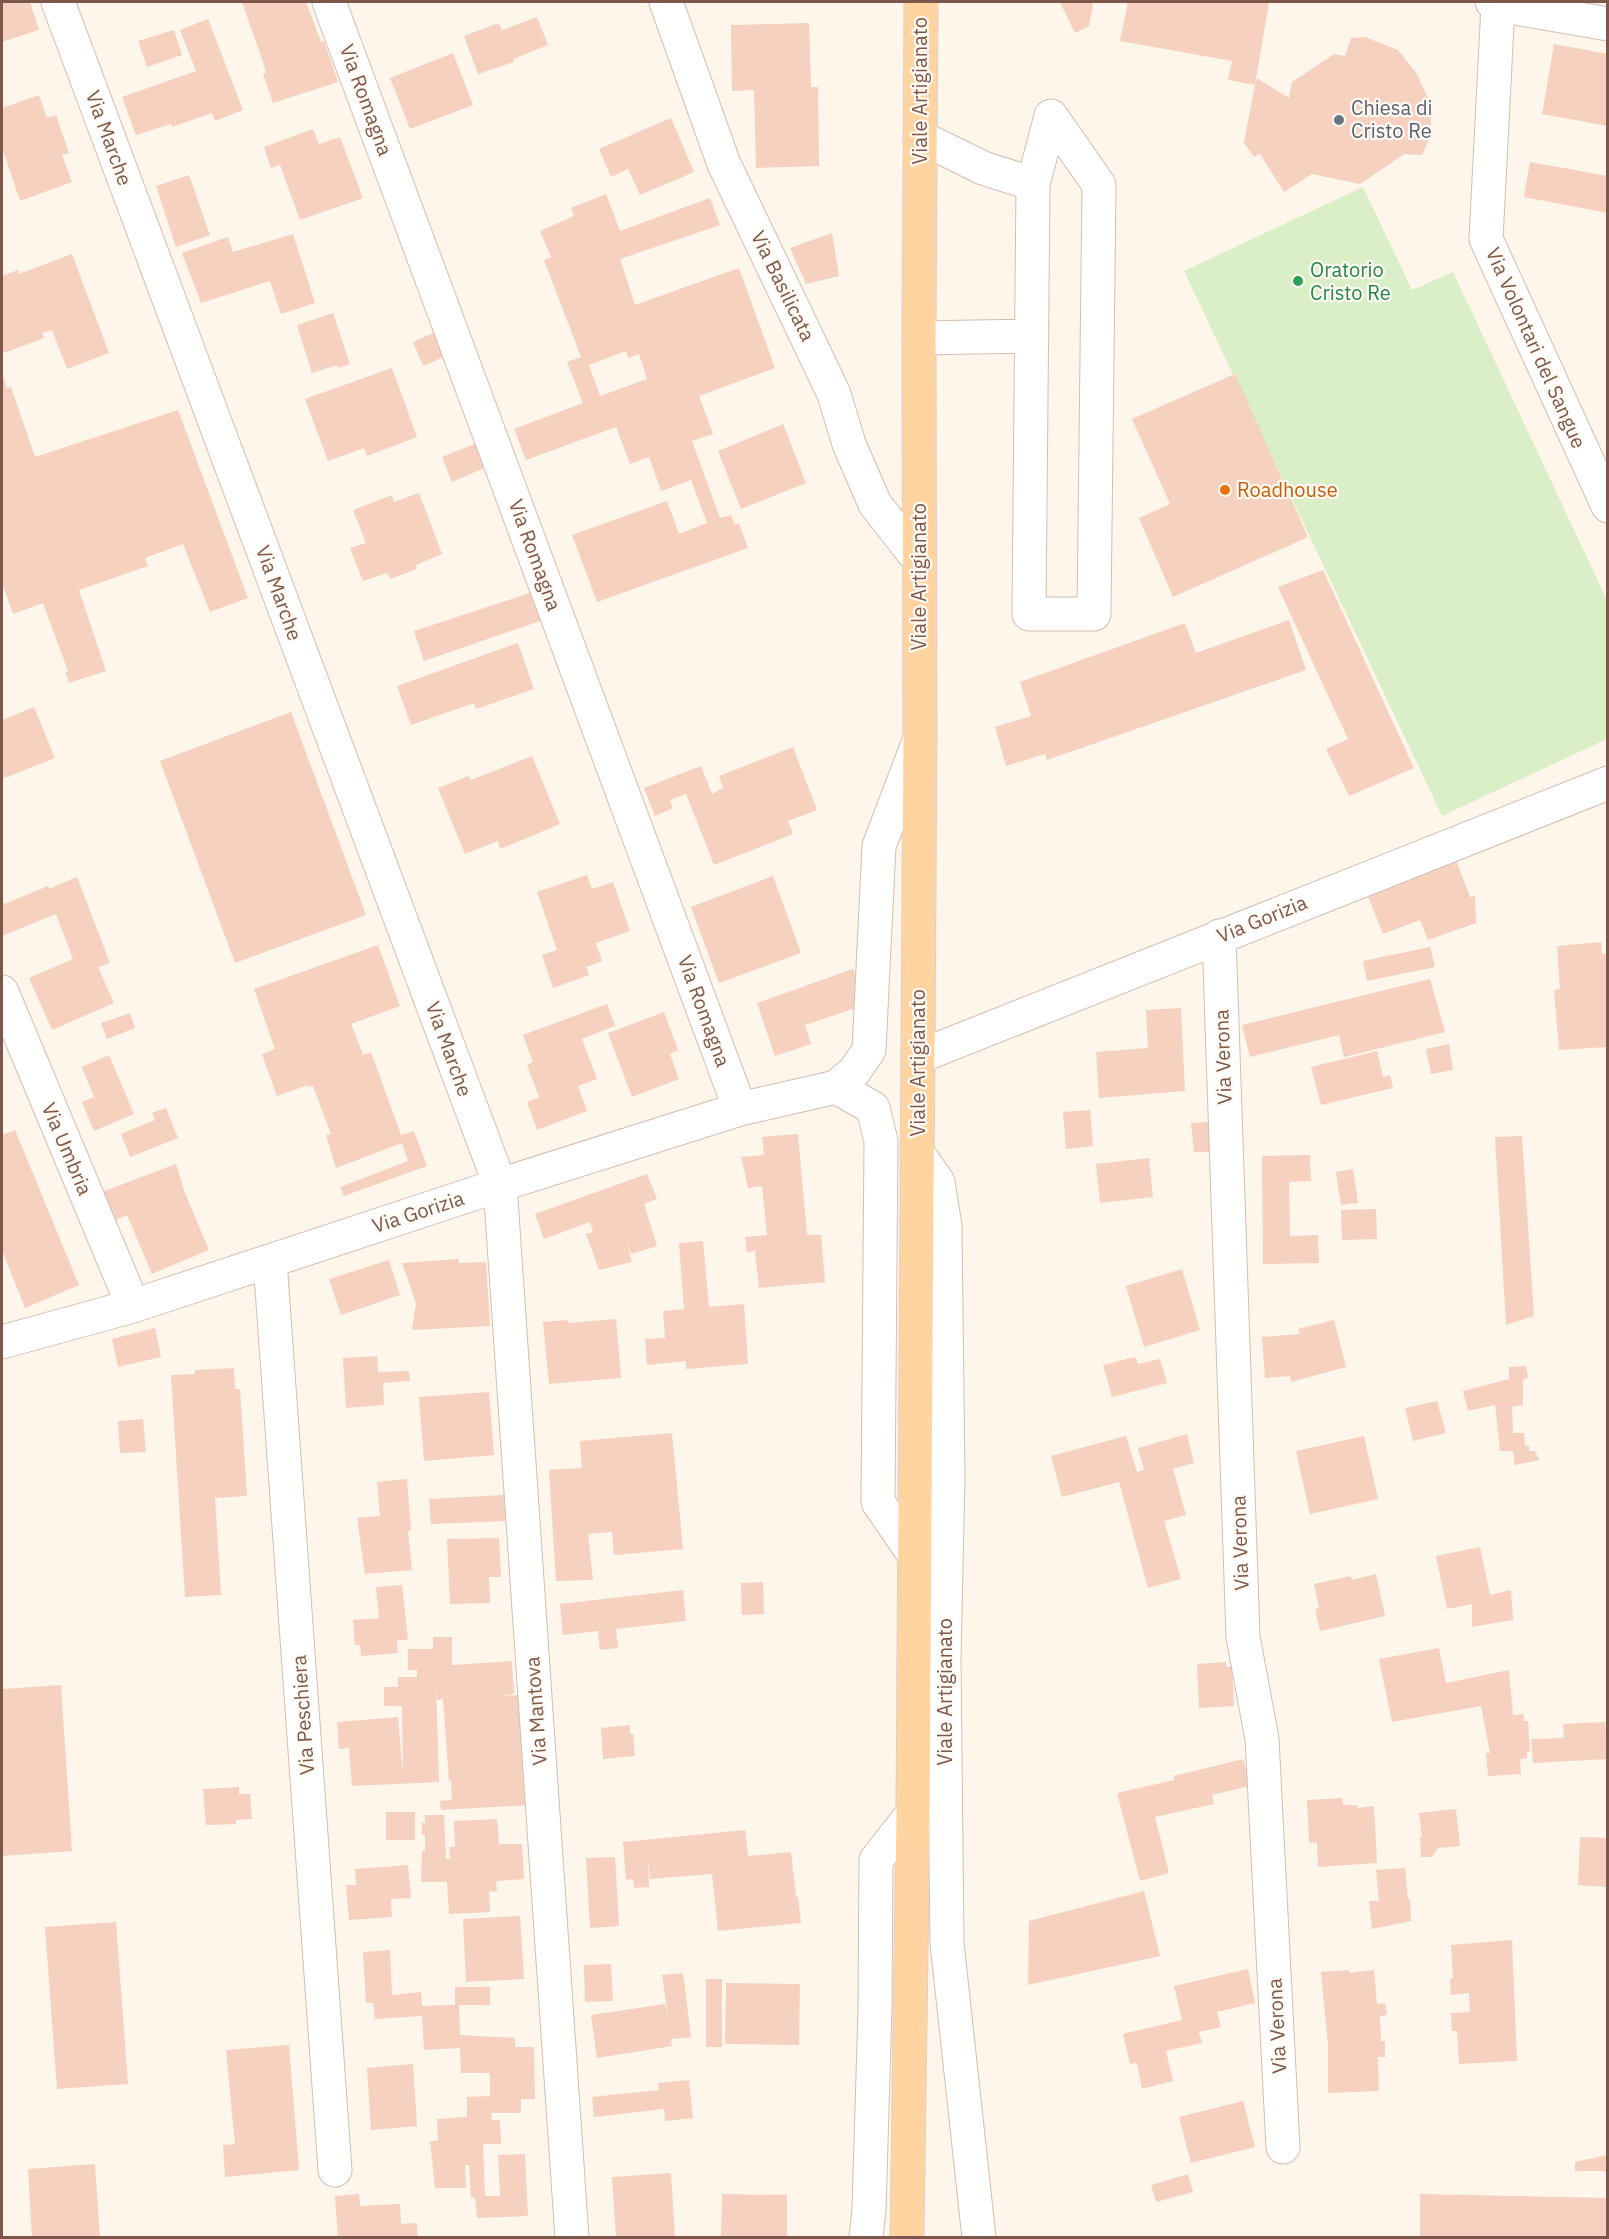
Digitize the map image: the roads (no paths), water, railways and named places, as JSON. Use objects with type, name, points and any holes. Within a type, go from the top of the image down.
[{"type":"main road","name":"Viale Artigianato","points":[[907,2238],[915,1556],[920,737],[921,2]]},
{"type":"street","name":"Via Marche","points":[[58,2],[500,1185]]},
{"type":"street","name":"Via Romagna","points":[[329,2],[740,1109]]},
{"type":"street","name":"Via Basilicata","points":[[666,2],[724,164],[834,394],[849,444],[875,504],[919,560]]},
{"type":"street","points":[[1495,3],[1608,24]]},
{"type":"street","name":"Via Volontari del Sangue","points":[[1495,3],[1486,239],[1608,506]]},
{"type":"street","points":[[1051,116],[1099,185],[1094,615],[1029,614],[1034,184],[1051,116]]},
{"type":"street","points":[[920,137],[983,168],[1034,184]]},
{"type":"street","points":[[919,338],[1032,336]]},
{"type":"street","points":[[915,1556],[878,1502],[881,1141],[873,1108],[836,1087],[854,1072],[869,1050],[879,846],[920,737]]},
{"type":"street","name":"Via Gorizia","points":[[918,1057],[1608,783]]},
{"type":"street","name":"Via Verona","points":[[1219,936],[1243,1637],[1262,1739],[1283,2147]]},
{"type":"street","name":"Via Umbria","points":[[2,992],[133,1306]]},
{"type":"street","name":"Via Gorizia","points":[[2,1342],[133,1306],[740,1109],[836,1087]]},
{"type":"street","name":"Viale Artigianato","points":[[917,1152],[938,1182],[945,1226],[948,1477],[944,1659],[946,1943],[979,2238]]},
{"type":"street","name":"Via Mantova","points":[[500,1185],[572,2238]]},
{"type":"street","name":"Via Peschiera","points":[[270,1261],[335,2170]]},
{"type":"street","points":[[866,2238],[869,2210],[874,2032],[876,1860],[913,1814]]},
{"type":"place","name":"Chiesa di Cristo Re","points":[[1339,120]]},
{"type":"place","name":"Oratorio Cristo Re","points":[[1298,281]]},
{"type":"place","name":"Roadhouse","points":[[1225,490]]}]
